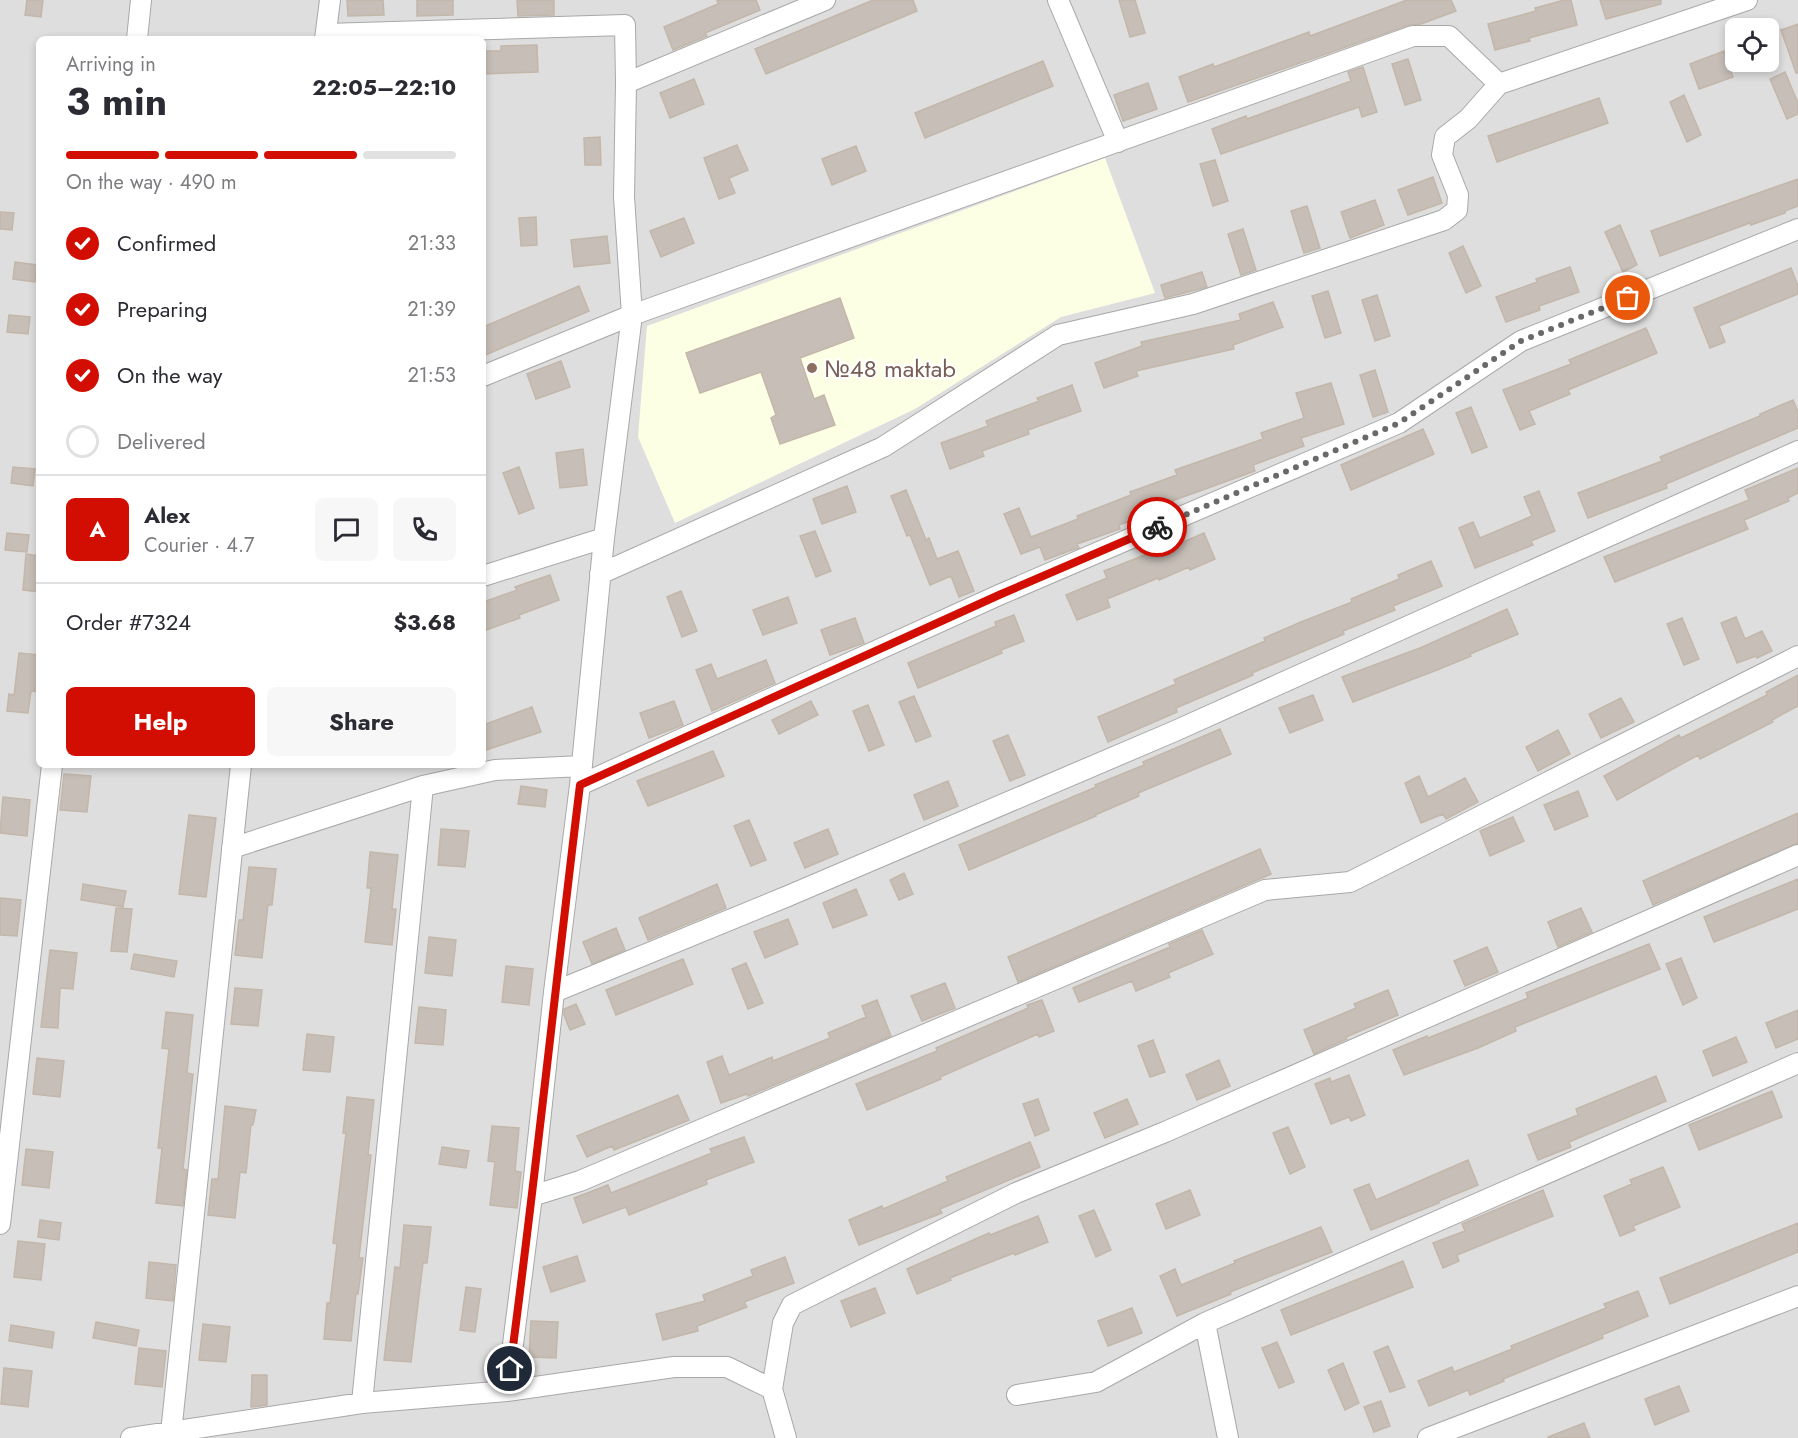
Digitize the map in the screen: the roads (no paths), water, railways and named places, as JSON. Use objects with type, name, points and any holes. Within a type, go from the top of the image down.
[{"type":"street","points":[[137,36],[141,0]]},
{"type":"street","points":[[330,0],[325,36],[625,25],[624,197],[632,315],[600,574],[581,776],[507,1391]]},
{"type":"street","points":[[626,83],[825,0]]},
{"type":"street","points":[[1058,0],[1118,142]]},
{"type":"street","points":[[600,574],[883,447],[1058,335],[1192,304],[1444,220],[1457,210],[1458,195],[1442,155],[1445,137],[1468,119],[1499,84],[1747,0]]},
{"type":"street","points":[[486,375],[632,315],[1413,36],[1449,36],[1499,84]]},
{"type":"street","points":[[232,848],[423,786],[495,770],[581,776],[1399,423],[1521,341],[1798,229]]},
{"type":"street","points":[[554,992],[799,891],[1175,731],[1798,451]]},
{"type":"street","points":[[486,575],[604,538]]},
{"type":"street","points":[[532,1196],[580,1181],[1265,890],[1350,882],[1798,656]]},
{"type":"street","points":[[0,1224],[52,768]]},
{"type":"street","points":[[171,1433],[241,768]]},
{"type":"street","points":[[362,1403],[423,786]]},
{"type":"street","points":[[786,1438],[772,1389],[783,1323],[792,1305],[1016,1193],[1165,1132],[1798,855]]},
{"type":"street","points":[[1017,1395],[1096,1382],[1205,1323],[1798,1063]]},
{"type":"street","points":[[1428,1438],[1798,1296]]},
{"type":"street","points":[[1205,1323],[1228,1438]]},
{"type":"street","points":[[131,1438],[362,1403],[507,1391],[674,1367],[727,1367],[772,1389]]},
{"type":"place","name":"№48 maktab","points":[[812,368]]}]
